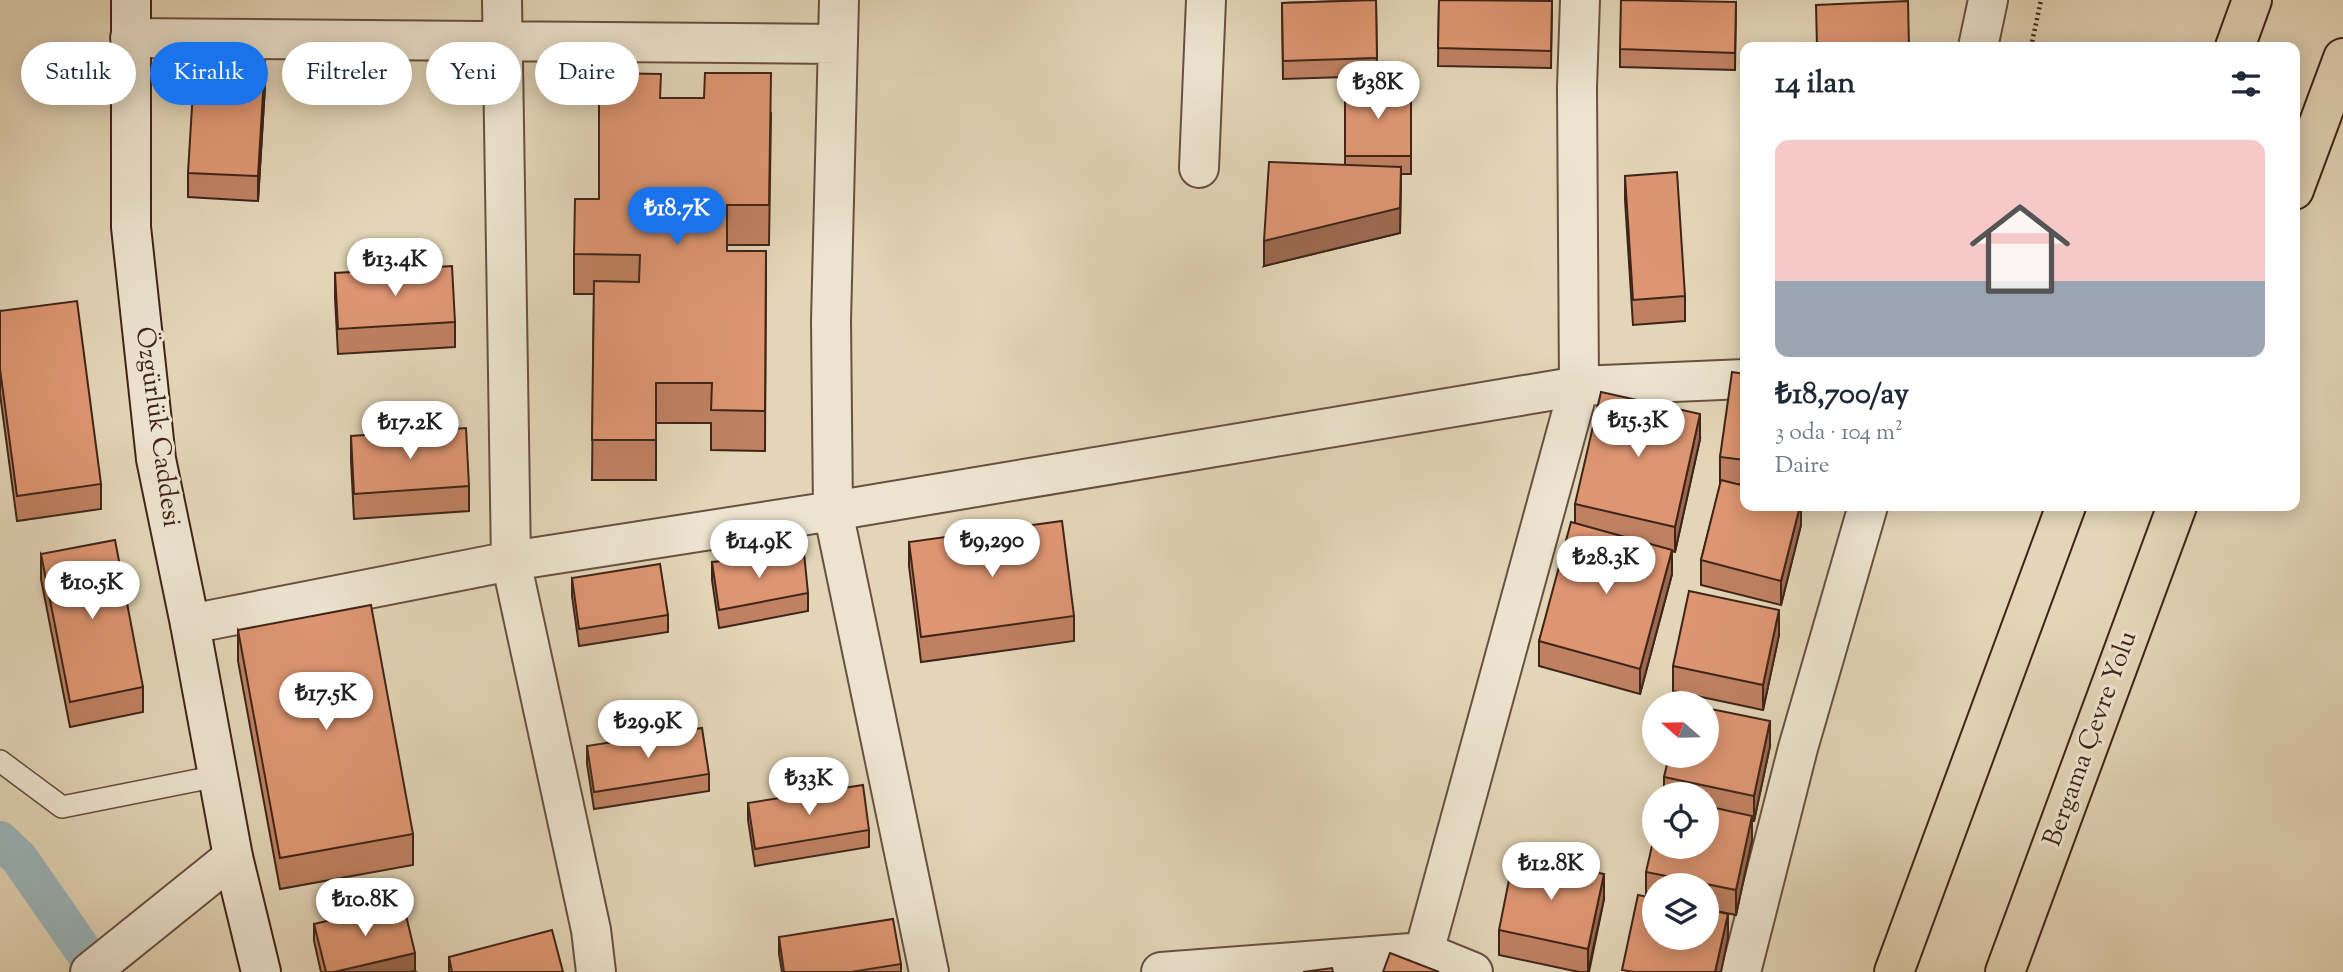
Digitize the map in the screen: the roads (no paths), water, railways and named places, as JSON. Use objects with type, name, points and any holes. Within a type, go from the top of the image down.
[{"type":"highway","points":[[2237,42],[2252,0]]},
{"type":"highway","points":[[2300,174],[2343,58]]},
{"type":"highway","points":[[1894,972],[2064,511]]},
{"type":"highway","name":"Bergama Çevre Yolu","points":[[2005,972],[2175,511]]},
{"type":"street","name":"Özgürlük Caddesi","points":[[131,0],[132,240],[156,459],[233,857],[261,972]]},
{"type":"street","points":[[502,0],[511,561],[591,930],[596,972]]},
{"type":"street","points":[[839,0],[831,321],[833,511],[929,972]]},
{"type":"street","points":[[1199,168],[1206,0]]},
{"type":"street","points":[[1424,952],[1579,386],[1577,87],[1580,0]]},
{"type":"street","points":[[1979,42],[1988,0]]},
{"type":"street","points":[[130,38],[838,44]]},
{"type":"street","points":[[190,624],[511,561],[833,511],[1579,386],[1740,379]]},
{"type":"street","points":[[1741,972],[1798,748],[1867,511]]},
{"type":"street","points":[[97,966],[233,857]]},
{"type":"street","points":[[1161,972],[1424,952],[1473,972]]},
{"type":"lane","points":[[0,761],[62,807],[218,776]]},
{"type":"waterway","points":[[0,840],[19,858],[98,972]]}]
